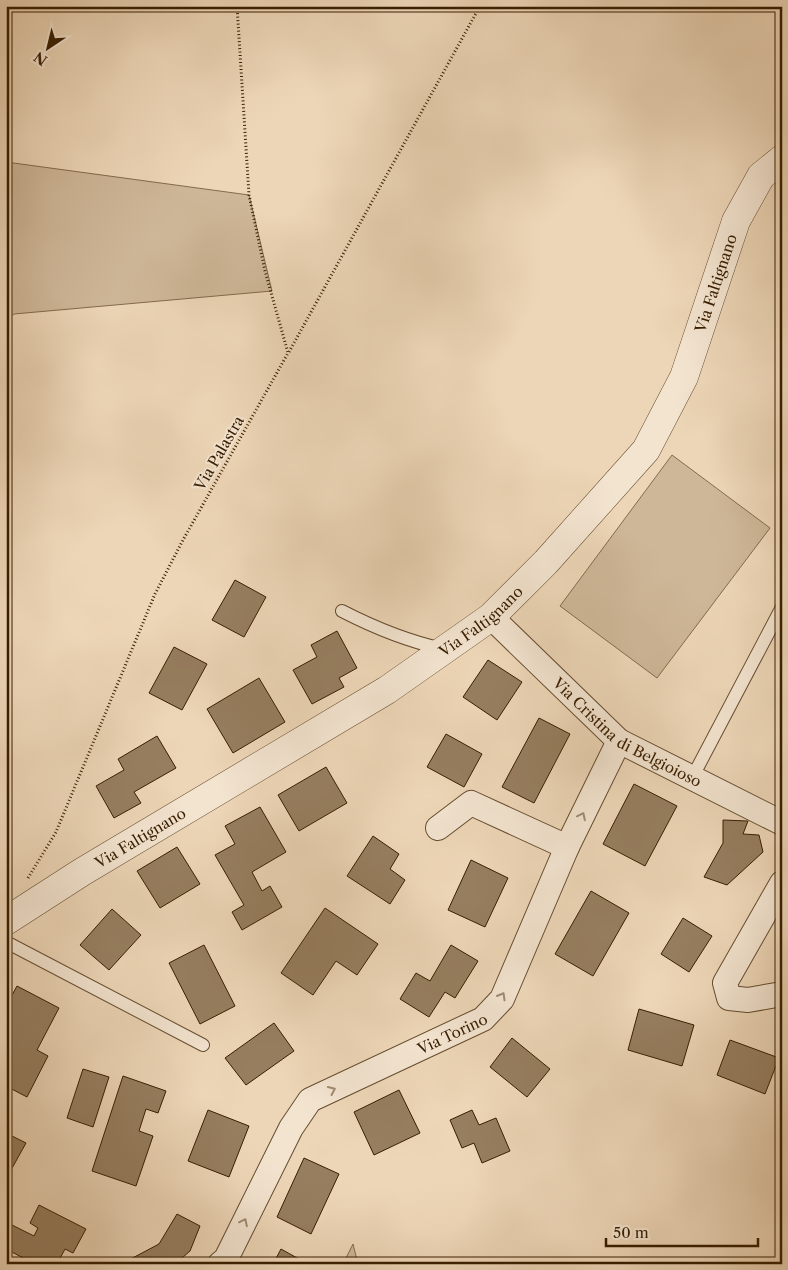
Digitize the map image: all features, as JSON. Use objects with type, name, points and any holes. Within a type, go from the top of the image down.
[{"type":"street","name":"Via Faltignano","points":[[6,921],[91,867],[387,690],[491,617],[546,562],[646,450],[684,377],[736,221],[761,176],[782,159]]},
{"type":"street","name":"Via Cristina di Belgioioso","points":[[491,617],[619,741],[782,823]]},
{"type":"street","name":"Via Torino","points":[[220,1264],[226,1259],[291,1128],[310,1100],[483,1019],[502,999],[567,847],[619,741]]},
{"type":"street","points":[[438,828],[471,803],[567,847]]},
{"type":"street","points":[[782,882],[725,983],[728,998],[748,1000],[782,994]]},
{"type":"lane","points":[[692,778],[782,607]]},
{"type":"lane","points":[[342,611],[371,626],[416,643],[445,649]]},
{"type":"lane","points":[[6,942],[203,1045]]},
{"type":"path","points":[[236,6],[249,195],[265,271],[288,353]]},
{"type":"path","name":"Via Palastra","points":[[24,885],[56,832],[155,594],[183,540],[480,6]]},
{"type":"shaded area","points":[[6,162],[249,195],[272,291],[14,314],[6,320]]},
{"type":"shaded area","points":[[672,455],[770,528],[657,678],[560,606]]},
{"type":"shaded area","points":[[353,1244],[358,1264],[343,1264]]},
{"type":"building","points":[[235,580],[266,597],[244,637],[212,620]]},
{"type":"building","points":[[337,631],[357,668],[339,678],[344,687],[312,704],[293,670],[317,657],[311,645]]},
{"type":"building","points":[[174,647],[207,664],[182,710],[149,693]]},
{"type":"building","points":[[488,660],[522,682],[497,720],[463,697]]},
{"type":"building","points":[[259,678],[285,722],[233,753],[207,709]]},
{"type":"building","points":[[539,718],[570,734],[534,803],[502,787]]},
{"type":"building","points":[[446,734],[482,754],[464,787],[427,767]]},
{"type":"building","points":[[157,736],[176,768],[134,792],[141,803],[114,818],[96,786],[124,770],[118,759]]},
{"type":"building","points":[[326,767],[347,803],[299,831],[278,795]]},
{"type":"building","points":[[634,784],[677,806],[645,866],[603,844]]},
{"type":"building","points":[[260,807],[286,852],[252,872],[262,891],[270,886],[282,907],[242,930],[232,912],[244,905],[215,855],[235,844],[225,826]]},
{"type":"building","points":[[723,820],[748,821],[743,834],[759,835],[763,852],[727,885],[704,877],[723,843]]},
{"type":"building","points":[[373,836],[399,854],[390,869],[405,880],[390,904],[347,876]]},
{"type":"building","points":[[177,847],[200,884],[160,908],[137,871]]},
{"type":"building","points":[[471,860],[508,878],[485,927],[448,910]]},
{"type":"building","points":[[591,891],[629,913],[593,976],[555,954]]},
{"type":"building","points":[[325,908],[378,944],[357,975],[336,961],[313,995],[281,973]]},
{"type":"building","points":[[112,909],[141,935],[109,970],[80,945]]},
{"type":"building","points":[[683,918],[712,936],[689,972],[661,954]]},
{"type":"building","points":[[204,945],[235,1006],[200,1024],[169,963]]},
{"type":"building","points":[[451,945],[478,961],[455,998],[445,992],[429,1017],[400,999],[416,973],[430,981]]},
{"type":"building","points":[[17,986],[59,1008],[37,1050],[48,1056],[27,1097],[6,1086],[6,1045],[9,1040],[6,1039],[6,1006]]},
{"type":"building","points":[[639,1009],[694,1025],[682,1066],[628,1050]]},
{"type":"building","points":[[274,1023],[294,1051],[246,1085],[225,1058]]},
{"type":"building","points":[[512,1038],[550,1069],[527,1097],[490,1067]]},
{"type":"building","points":[[730,1040],[779,1058],[765,1094],[717,1075]]},
{"type":"building","points":[[83,1069],[109,1077],[93,1127],[67,1118]]},
{"type":"building","points":[[123,1076],[166,1091],[158,1113],[146,1109],[139,1131],[153,1136],[136,1186],[92,1171]]},
{"type":"building","points":[[399,1090],[420,1133],[374,1155],[354,1112]]},
{"type":"building","points":[[208,1110],[249,1126],[229,1177],[188,1161]]},
{"type":"building","points":[[472,1110],[479,1125],[496,1118],[510,1151],[482,1163],[474,1143],[462,1148],[450,1120]]},
{"type":"building","points":[[6,1133],[26,1143],[6,1179]]},
{"type":"building","points":[[304,1158],[339,1174],[311,1234],[277,1217]]},
{"type":"building","points":[[39,1205],[86,1229],[73,1253],[65,1249],[57,1264],[35,1264],[6,1249],[6,1237],[12,1225],[34,1236],[38,1228],[30,1223]]},
{"type":"building","points":[[177,1214],[200,1226],[190,1251],[175,1264],[126,1264],[125,1262],[159,1244]]},
{"type":"building","points":[[281,1249],[308,1264],[273,1264]]}]
